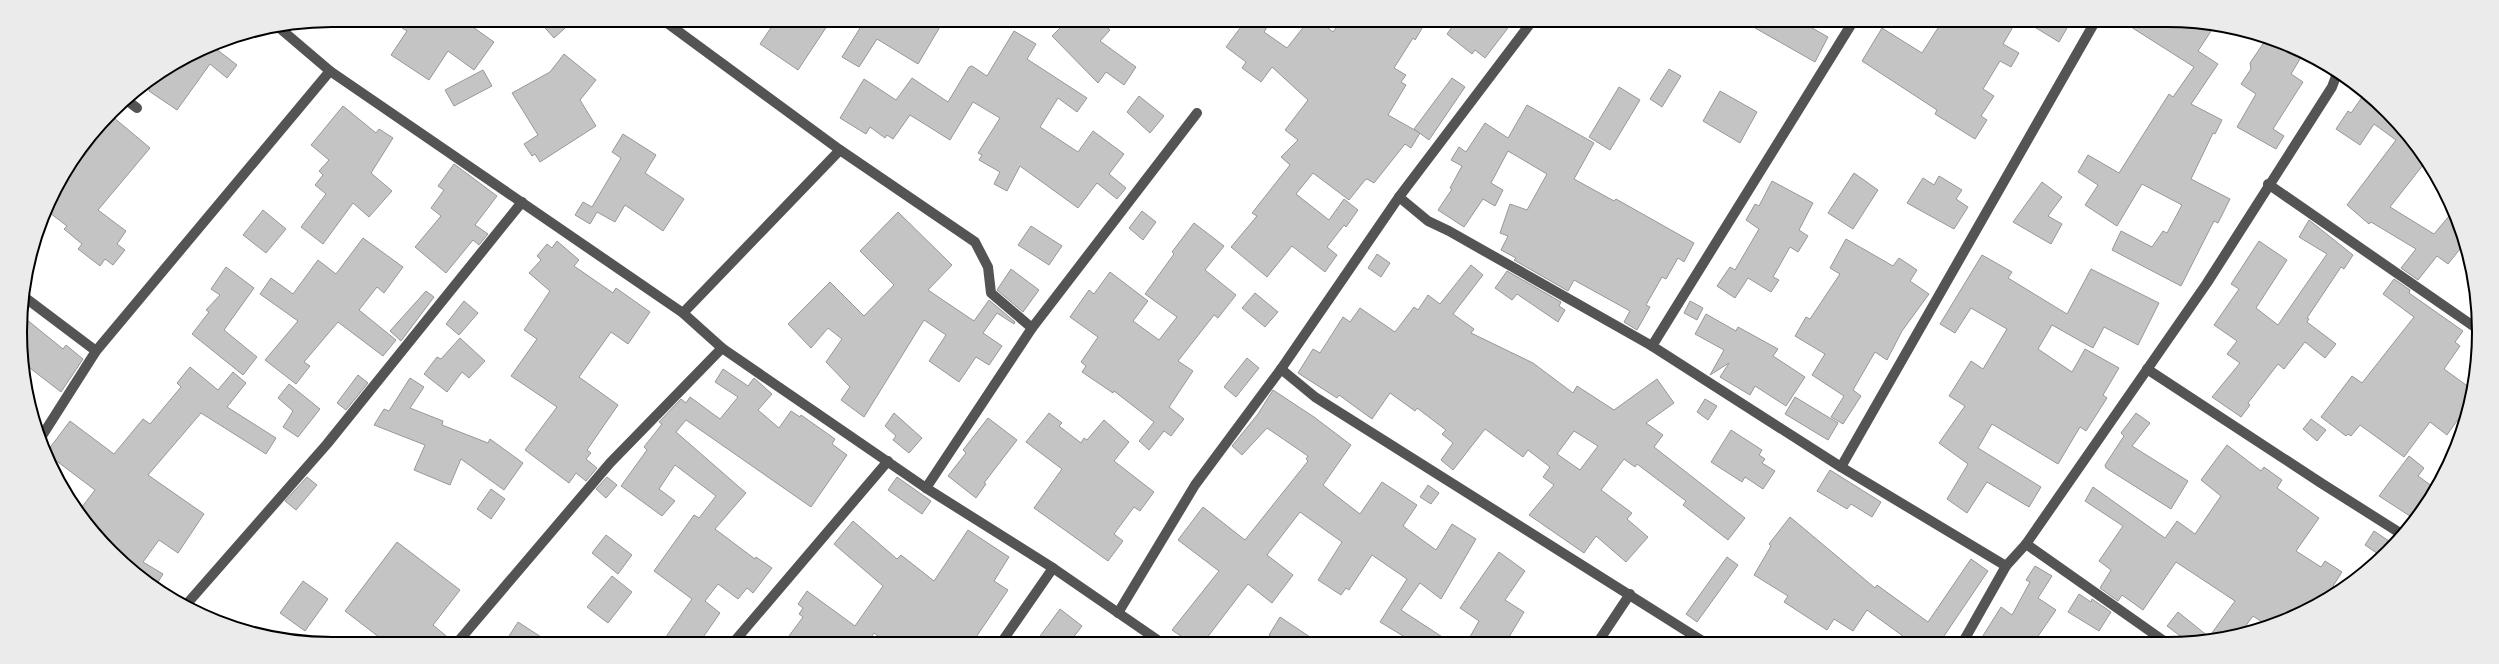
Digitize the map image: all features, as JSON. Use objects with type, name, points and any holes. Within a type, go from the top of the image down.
[{"type":"street","points":[[673,27],[840,150],[975,242],[988,267],[991,293],[1032,328]]},
{"type":"street","points":[[1118,613],[1195,485],[1282,370],[1399,197],[1528,27]]},
{"type":"street","points":[[1652,346],[1850,27]]},
{"type":"street","points":[[1841,467],[2092,27]]},
{"type":"street","points":[[286,31],[330,71],[683,313],[722,348],[926,488],[1054,568],[1153,637]]},
{"type":"street","points":[[44,433],[96,351],[330,71]]},
{"type":"street","points":[[1966,637],[2006,566],[2026,544],[2207,283],[2268,184],[2332,87],[2336,78]]},
{"type":"street","points":[[131,103],[137,108]]},
{"type":"street","points":[[926,488],[1032,328],[1197,113]]},
{"type":"street","points":[[683,313],[840,150]]},
{"type":"street","points":[[2268,184],[2472,325]]},
{"type":"street","points":[[1399,197],[1428,222],[1449,231],[1652,346],[1841,467],[2006,566]]},
{"type":"street","points":[[189,602],[327,444],[522,202]]},
{"type":"street","points":[[29,301],[96,351]]},
{"type":"street","points":[[462,637],[610,463],[722,348]]},
{"type":"street","points":[[2147,369],[2397,531]]},
{"type":"street","points":[[1282,370],[1315,397],[1696,637]]},
{"type":"street","points":[[738,637],[888,461]]},
{"type":"street","points":[[2026,544],[2158,637]]},
{"type":"street","points":[[1005,637],[1054,568]]},
{"type":"street","points":[[1601,637],[1630,594]]},
{"type":"building","points":[[401,27],[473,27],[494,42],[474,70],[448,51],[429,80],[391,55],[407,31]]},
{"type":"building","points":[[544,27],[566,27],[554,38]]},
{"type":"building","points":[[771,27],[826,27],[798,70],[760,44]]},
{"type":"building","points":[[861,27],[940,27],[918,64],[877,39],[859,67],[842,57]]},
{"type":"building","points":[[1061,27],[1107,27],[1110,30],[1100,41],[1136,67],[1124,85],[1106,72],[1098,83],[1052,36]]},
{"type":"building","points":[[1241,27],[1267,27],[1264,32],[1287,48],[1304,27],[1327,27],[1333,32],[1337,27],[1423,27],[1415,40],[1413,38],[1394,68],[1406,75],[1401,82],[1406,85],[1388,115],[1420,133],[1411,148],[1405,144],[1374,183],[1367,179],[1365,180],[1349,200],[1313,173],[1296,194],[1329,220],[1344,199],[1358,210],[1346,227],[1344,225],[1327,247],[1337,255],[1325,272],[1292,246],[1267,277],[1231,247],[1257,216],[1252,213],[1290,165],[1281,157],[1298,140],[1285,130],[1308,100],[1272,67],[1261,82],[1242,68],[1246,62],[1226,47]]},
{"type":"building","points":[[1452,27],[1509,27],[1485,58],[1475,50],[1472,54],[1447,34]]},
{"type":"building","points":[[1753,27],[1810,27],[1828,37],[1815,62]]},
{"type":"building","points":[[1939,27],[2013,27],[2003,44],[2019,53],[2011,67],[2000,61],[1983,89],[1994,96],[1981,116],[1987,120],[1975,139],[1935,114],[1937,110],[1862,61],[1882,28],[1922,53]]},
{"type":"building","points":[[2034,27],[2065,27],[2067,28],[2059,42]]},
{"type":"building","points":[[2131,27],[2167,27],[2211,31],[2198,51],[2218,64],[2191,104],[2222,120],[2215,134],[2213,133],[2191,179],[2230,199],[2218,223],[2214,221],[2181,286],[2112,250],[2121,231],[2152,247],[2163,231],[2167,233],[2182,205],[2142,184],[2117,226],[2085,205],[2098,185],[2078,172],[2088,155],[2119,173],[2169,94],[2173,97],[2194,67]]},
{"type":"building","points":[[1014,31],[1036,44],[1027,59],[1087,98],[1077,112],[1058,98],[1040,127],[1078,152],[1093,131],[1124,154],[1109,174],[1126,188],[1117,199],[1097,183],[1078,208],[1020,166],[1007,191],[994,184],[1000,172],[979,160],[982,155],[978,153],[1000,118],[973,102],[950,140],[910,115],[893,139],[887,135],[885,138],[870,127],[866,134],[840,118],[864,79],[896,100],[912,78],[948,102],[969,67],[972,66],[987,76]]},
{"type":"building","points":[[2264,43],[2301,58],[2291,74],[2303,82],[2273,129],[2284,136],[2276,149],[2237,127],[2256,94],[2241,84],[2251,69],[2250,63]]},
{"type":"building","points":[[217,49],[237,65],[227,78],[210,64],[177,110],[149,91],[149,88],[179,68]]},
{"type":"building","points":[[564,54],[596,80],[580,100],[596,126],[540,162],[535,154],[532,156],[524,144],[538,135],[512,93],[550,72]]},
{"type":"building","points":[[1669,69],[1681,76],[1662,107],[1650,99]]},
{"type":"building","points":[[483,70],[492,86],[454,106],[445,90]]},
{"type":"building","points":[[1452,78],[1465,87],[1429,140],[1414,129]]},
{"type":"building","points":[[1619,87],[1640,100],[1610,150],[1589,137]]},
{"type":"building","points":[[1720,91],[1757,112],[1740,143],[1703,121]]},
{"type":"building","points":[[1139,96],[1164,116],[1150,133],[1127,112]]},
{"type":"building","points":[[2362,98],[2383,116],[2409,146],[2423,166],[2390,207],[2434,234],[2449,216],[2461,248],[2448,264],[2437,256],[2418,280],[2401,268],[2416,249],[2371,222],[2369,224],[2347,205],[2396,140],[2374,124],[2360,145],[2336,129],[2348,111],[2351,113]]},
{"type":"building","points":[[1527,105],[1594,143],[1574,179],[1614,201],[1616,199],[1694,243],[1684,262],[1678,258],[1666,279],[1662,277],[1646,305],[1650,307],[1637,330],[1624,322],[1630,311],[1574,280],[1568,291],[1514,260],[1516,258],[1501,250],[1508,236],[1500,233],[1510,204],[1527,210],[1547,174],[1508,151],[1491,183],[1503,190],[1495,206],[1483,199],[1464,227],[1438,210],[1452,189],[1450,188],[1462,166],[1451,160],[1459,147],[1466,152],[1485,123],[1508,138]]},
{"type":"building","points":[[343,106],[376,133],[379,129],[393,138],[371,173],[392,191],[369,217],[353,203],[323,244],[301,227],[326,194],[315,185],[323,175],[319,171],[329,160],[311,145]]},
{"type":"building","points":[[114,118],[150,148],[98,210],[126,231],[117,244],[125,250],[113,265],[105,259],[100,266],[78,249],[82,244],[64,229],[67,226],[51,214],[68,179]]},
{"type":"building","points":[[623,134],[656,155],[645,173],[684,199],[663,231],[625,205],[615,222],[597,212],[590,224],[575,215],[583,202],[592,207],[621,158],[612,152]]},
{"type":"building","points":[[454,164],[497,196],[475,225],[488,234],[479,245],[473,240],[446,273],[415,247],[441,216],[431,208],[444,190],[438,186]]},
{"type":"building","points":[[1854,173],[1878,190],[1853,229],[1828,213]]},
{"type":"building","points":[[1939,176],[1962,190],[1956,199],[1968,207],[1954,229],[1907,203],[1923,178],[1934,185]]},
{"type":"building","points":[[1772,181],[1813,203],[1799,230],[1808,236],[1798,252],[1790,247],[1773,277],[1779,280],[1771,292],[1748,278],[1735,298],[1717,286],[1730,267],[1735,270],[1759,229],[1746,220],[1755,204],[1759,206]]},
{"type":"building","points":[[2042,182],[2062,197],[2048,216],[2062,224],[2051,244],[2013,222]]},
{"type":"building","points":[[263,210],[286,229],[266,253],[243,235]]},
{"type":"building","points":[[1142,211],[1156,222],[1143,240],[1129,228]]},
{"type":"building","points":[[898,212],[952,265],[928,290],[974,321],[989,300],[1015,322],[1014,324],[997,313],[983,333],[1002,346],[989,365],[976,357],[959,382],[929,361],[946,335],[924,320],[864,417],[841,400],[850,387],[826,362],[842,339],[828,328],[811,348],[788,324],[830,282],[864,316],[894,285],[860,251]]},
{"type":"building","points":[[2309,220],[2353,255],[2344,269],[2341,267],[2307,318],[2309,319],[2307,322],[2336,344],[2325,358],[2305,342],[2284,369],[2278,364],[2248,403],[2250,405],[2241,417],[2212,397],[2240,363],[2227,354],[2237,341],[2214,325],[2239,289],[2231,284],[2259,241],[2287,260],[2256,308],[2278,325],[2327,254],[2299,237]]},
{"type":"building","points":[[1194,223],[1224,246],[1205,270],[1236,295],[1218,318],[1214,315],[1178,361],[1193,371],[1169,407],[1184,419],[1171,436],[1164,431],[1149,450],[1139,441],[1154,422],[1114,391],[1113,393],[1082,372],[1086,366],[1081,362],[1098,337],[1070,317],[1089,290],[1094,294],[1110,272],[1148,301],[1133,321],[1159,340],[1177,317],[1145,294],[1174,254],[1172,252]]},
{"type":"building","points":[[1031,226],[1062,246],[1049,265],[1018,245]]},
{"type":"building","points":[[363,238],[403,267],[384,293],[377,287],[359,310],[396,340],[383,356],[338,322],[304,362],[310,366],[296,384],[265,360],[298,321],[260,294],[271,278],[293,294],[318,260],[336,274]]},
{"type":"building","points":[[1846,239],[1893,266],[1899,258],[1917,270],[1910,281],[1929,294],[1902,331],[1887,360],[1875,352],[1853,390],[1861,396],[1843,424],[1831,417],[1844,396],[1812,375],[1825,354],[1795,336],[1806,317],[1810,319],[1840,274],[1830,268]]},
{"type":"building","points":[[557,241],[579,260],[574,266],[613,293],[616,288],[650,312],[628,344],[611,332],[579,377],[618,405],[587,450],[591,453],[586,459],[597,468],[586,481],[576,473],[569,483],[525,450],[557,407],[511,376],[537,339],[524,330],[550,291],[529,273],[541,260],[537,256],[547,244],[552,248]]},
{"type":"building","points":[[1377,254],[1390,263],[1381,277],[1368,268]]},
{"type":"building","points":[[1982,255],[2012,272],[2008,278],[2067,314],[2091,269],[2159,303],[2138,345],[2104,327],[2093,348],[2052,325],[2038,349],[2072,372],[2085,349],[2119,368],[2103,395],[2107,398],[2086,431],[2080,427],[2058,464],[1992,424],[1978,448],[2041,487],[2029,507],[1987,482],[1967,513],[1947,499],[1968,464],[1939,443],[1965,406],[1949,396],[1971,361],[1983,369],[2007,329],[1971,308],[1955,333],[1940,324]]},
{"type":"building","points":[[1471,265],[1483,275],[1453,314],[1474,329],[1471,333],[1533,363],[1573,393],[1577,386],[1614,410],[1657,379],[1674,403],[1646,423],[1663,435],[1654,447],[1745,518],[1728,540],[1683,505],[1686,501],[1637,464],[1635,467],[1624,459],[1601,490],[1632,513],[1627,519],[1648,537],[1626,562],[1596,536],[1584,553],[1529,515],[1554,485],[1543,477],[1550,467],[1528,450],[1523,457],[1485,429],[1453,470],[1441,460],[1453,443],[1442,434],[1446,430],[1417,408],[1415,411],[1390,393],[1372,419],[1339,395],[1337,398],[1298,373],[1313,349],[1320,353],[1343,317],[1350,322],[1360,308],[1395,332],[1414,307],[1418,310],[1428,295],[1440,304]],"holes":[[[1574,431],[1598,446],[1580,470],[1557,454]]]},
{"type":"building","points":[[226,267],[254,288],[224,330],[257,357],[243,375],[192,334],[209,312],[206,310],[220,295],[211,289]]},
{"type":"building","points":[[1011,269],[1039,290],[1023,312],[997,290]]},
{"type":"building","points":[[1507,271],[1561,302],[1559,306],[1565,310],[1558,322],[1517,294],[1512,300],[1495,288]]},
{"type":"building","points":[[2394,279],[2410,290],[2409,293],[2463,331],[2455,342],[2460,346],[2444,369],[2467,386],[2461,416],[2447,435],[2430,422],[2404,457],[2360,425],[2351,436],[2348,434],[2346,436],[2321,417],[2352,376],[2362,383],[2414,317],[2383,294]]},
{"type":"building","points":[[426,291],[434,297],[401,341],[390,331]]},
{"type":"building","points":[[1255,293],[1278,312],[1265,327],[1242,308]]},
{"type":"building","points":[[464,301],[478,313],[459,335],[446,324]]},
{"type":"building","points":[[1690,301],[1703,308],[1697,320],[1684,313]]},
{"type":"building","points":[[1706,314],[1736,331],[1738,327],[1778,349],[1773,356],[1805,377],[1786,406],[1755,386],[1750,395],[1720,377],[1729,363],[1710,375],[1724,350],[1695,334]]},
{"type":"building","points":[[28,320],[63,349],[66,345],[83,359],[61,392],[30,368]]},
{"type":"building","points":[[460,338],[485,361],[469,378],[462,372],[447,392],[424,374],[437,357],[441,359]]},
{"type":"building","points":[[1247,358],[1259,368],[1236,397],[1224,387]]},
{"type":"building","points":[[190,367],[218,390],[233,372],[246,383],[227,407],[276,438],[266,454],[201,413],[148,475],[204,514],[178,553],[159,540],[143,562],[163,574],[158,582],[116,548],[90,518],[82,507],[95,490],[55,460],[50,448],[70,421],[114,454],[143,419],[150,424],[181,387],[177,383]]},
{"type":"building","points":[[723,369],[748,386],[754,378],[772,394],[758,410],[779,428],[791,411],[800,417],[801,415],[835,439],[832,444],[847,455],[811,507],[686,420],[676,432],[746,493],[715,529],[755,559],[756,557],[772,568],[753,593],[747,588],[738,599],[718,584],[705,601],[720,613],[703,637],[666,637],[692,599],[654,571],[694,515],[699,518],[716,496],[675,465],[659,489],[675,501],[662,516],[621,486],[647,450],[644,447],[662,424],[659,422],[681,399],[686,403],[690,397],[720,419],[738,397],[715,382]]},
{"type":"building","points":[[358,375],[368,383],[346,410],[337,403]]},
{"type":"building","points":[[410,378],[424,387],[410,408],[443,421],[442,425],[488,443],[490,439],[523,463],[504,490],[461,459],[450,485],[414,470],[425,445],[374,425],[384,409],[389,411]]},
{"type":"building","points":[[289,384],[320,409],[298,437],[283,427],[293,411],[278,398]]},
{"type":"building","points":[[1273,390],[1314,417],[1351,445],[1323,485],[1360,514],[1382,482],[1417,505],[1403,526],[1436,550],[1452,524],[1476,539],[1441,599],[1420,583],[1401,610],[1442,637],[1405,637],[1380,622],[1407,579],[1372,555],[1349,590],[1346,588],[1341,595],[1318,580],[1342,542],[1300,512],[1267,555],[1293,575],[1272,603],[1248,584],[1208,637],[1182,637],[1172,630],[1219,571],[1178,540],[1203,507],[1245,540],[1308,461],[1306,459],[1308,456],[1267,428],[1242,455],[1232,446],[1258,414]]},
{"type":"building","points":[[1795,397],[1838,423],[1828,440],[1785,414]]},
{"type":"building","points":[[1705,399],[1717,406],[1708,420],[1697,412]]},
{"type":"building","points":[[894,413],[922,438],[909,453],[893,440],[896,436],[885,426]]},
{"type":"building","points":[[1049,413],[1062,423],[1059,426],[1081,443],[1084,438],[1087,440],[1104,420],[1129,442],[1114,461],[1154,492],[1140,511],[1134,507],[1114,534],[1123,541],[1108,561],[1034,508],[1062,469],[1026,442]]},
{"type":"building","points":[[2136,413],[2150,423],[2132,446],[2188,481],[2171,509],[2106,468],[2105,465],[2124,436],[2121,433]]},
{"type":"building","points":[[988,418],[1017,440],[984,483],[986,484],[976,498],[948,476],[966,453],[963,450]]},
{"type":"building","points":[[2311,419],[2326,430],[2317,441],[2303,429]]},
{"type":"building","points":[[1731,430],[1762,450],[1759,455],[1765,459],[1762,463],[1775,471],[1763,489],[1745,477],[1742,482],[1711,462]]},
{"type":"building","points":[[2227,445],[2261,471],[2264,467],[2282,480],[2277,488],[2319,518],[2296,551],[2321,567],[2325,561],[2342,572],[2333,586],[2335,587],[2302,606],[2284,614],[2262,622],[2253,616],[2245,627],[2212,633],[2235,601],[2176,562],[2143,610],[2122,595],[2118,601],[2100,588],[2111,570],[2099,561],[2123,526],[2085,501],[2093,487],[2165,538],[2177,521],[2195,534],[2221,496],[2201,480]]},
{"type":"building","points":[[2409,456],[2424,468],[2418,476],[2430,485],[2410,516],[2379,496]]},
{"type":"building","points":[[1830,470],[1881,502],[1872,517],[1851,504],[1847,509],[1817,491]]},
{"type":"building","points":[[307,477],[317,485],[296,510],[285,501]]},
{"type":"building","points":[[607,477],[617,485],[606,498],[596,489]]},
{"type":"building","points":[[897,477],[931,501],[922,514],[888,490]]},
{"type":"building","points":[[1428,485],[1439,493],[1431,504],[1420,497]]},
{"type":"building","points":[[491,489],[505,499],[491,519],[477,509]]},
{"type":"building","points":[[1790,517],[1875,588],[1877,585],[1928,622],[1971,559],[1988,571],[1943,637],[1904,637],[1867,610],[1853,631],[1834,619],[1827,630],[1784,602],[1788,596],[1754,575],[1771,546],[1769,544]]},
{"type":"building","points":[[853,521],[897,559],[901,555],[934,581],[968,530],[1009,557],[994,581],[1008,590],[976,637],[880,637],[874,633],[871,637],[790,637],[789,636],[803,617],[799,614],[803,608],[798,604],[807,591],[855,626],[883,586],[834,544]]},
{"type":"building","points":[[2374,531],[2389,541],[2377,553],[2365,545]]},
{"type":"building","points":[[606,535],[632,555],[618,574],[592,553]]},
{"type":"building","points":[[397,542],[460,590],[433,625],[447,637],[379,637],[345,611]]},
{"type":"building","points":[[1499,552],[1525,571],[1505,600],[1524,612],[1509,637],[1470,637],[1479,621],[1460,608]]},
{"type":"building","points":[[1727,557],[1738,565],[1697,622],[1686,614]]},
{"type":"building","points":[[2035,566],[2052,576],[2038,598],[2056,610],[2037,637],[1982,637],[2001,607],[2012,615],[2030,582],[2026,580]]},
{"type":"building","points":[[612,576],[632,592],[608,623],[587,607]]},
{"type":"building","points":[[303,581],[328,599],[305,631],[280,613]]},
{"type":"building","points":[[2079,594],[2091,602],[2092,599],[2111,612],[2099,631],[2068,612]]},
{"type":"building","points":[[1060,609],[1082,626],[1074,637],[1039,637]]},
{"type":"building","points":[[2178,612],[2205,634],[2181,636],[2167,626]]},
{"type":"building","points":[[1280,617],[1310,637],[1272,637],[1269,635]]},
{"type":"building","points":[[518,622],[541,637],[508,637]]}]
